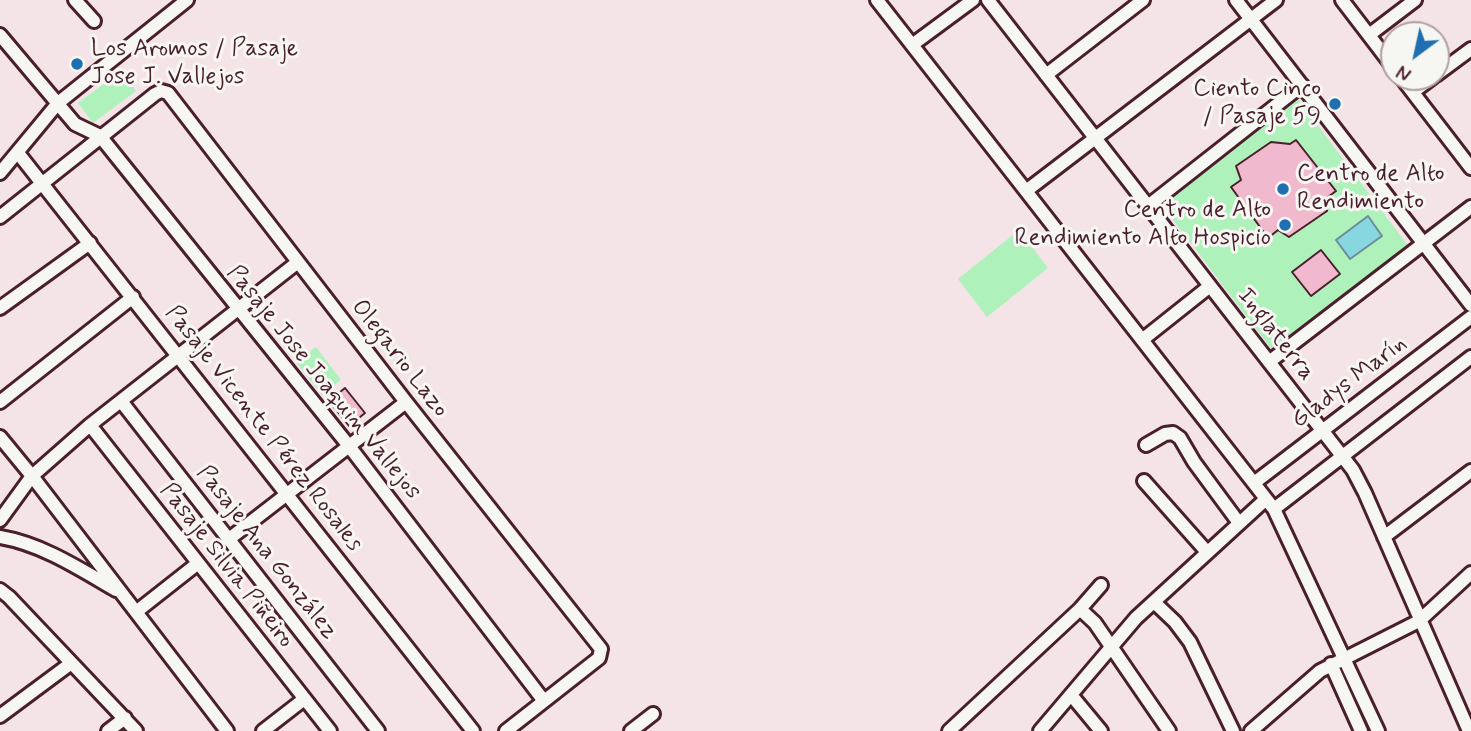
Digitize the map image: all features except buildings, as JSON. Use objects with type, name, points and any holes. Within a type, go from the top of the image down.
[{"type":"street","points":[[75,0],[94,21]]},
{"type":"street","points":[[0,173],[58,103],[187,0]]},
{"type":"street","points":[[877,0],[1270,504],[1346,658],[1378,731]]},
{"type":"street","points":[[912,45],[973,0]]},
{"type":"street","name":"Inglaterra","points":[[988,0],[1359,481],[1469,731]]},
{"type":"street","points":[[1046,75],[1143,0]]},
{"type":"street","points":[[1236,0],[1471,305]]},
{"type":"street","points":[[1026,191],[1276,0]]},
{"type":"street","points":[[1342,0],[1380,50]]},
{"type":"street","points":[[1369,35],[1415,0]]},
{"type":"street","name":"Pasaje Jose Joaquin Vallejos","points":[[0,35],[75,124],[100,136],[349,446],[544,701]]},
{"type":"street","points":[[1450,65],[1471,49]]},
{"type":"street","points":[[1148,206],[1302,85]]},
{"type":"street","name":"Olegario Lazo","points":[[100,136],[155,94],[161,91],[168,93],[601,649],[599,659],[544,701]]},
{"type":"street","points":[[1413,92],[1471,168]]},
{"type":"street","points":[[0,217],[100,136]]},
{"type":"street","name":"Pasaje Vicente Pérez Rosales","points":[[18,153],[473,731]]},
{"type":"street","points":[[1269,362],[1471,206]]},
{"type":"street","points":[[0,308],[90,243]]},
{"type":"street","points":[[0,520],[32,475],[90,425],[298,262]]},
{"type":"street","points":[[1142,340],[1210,286]]},
{"type":"street","points":[[0,402],[132,297]]},
{"type":"street","name":"Gladys Marín","points":[[1254,483],[1471,317]]},
{"type":"street","points":[[1040,731],[1136,618],[1239,523],[1342,456],[1471,357]]},
{"type":"street","name":"Pasaje Ana González","points":[[121,401],[378,731]]},
{"type":"street","points":[[229,539],[406,402]]},
{"type":"street","name":"Pasaje Silvia Piñeiro","points":[[90,425],[330,731]]},
{"type":"street","points":[[1146,445],[1165,434],[1173,433],[1180,438],[1194,462],[1239,523]]},
{"type":"street","points":[[0,437],[32,475],[227,731]]},
{"type":"street","points":[[1384,537],[1471,471]]},
{"type":"street","points":[[1144,481],[1207,552]]},
{"type":"street","points":[[0,537],[19,541],[62,559],[122,594]]},
{"type":"street","points":[[136,612],[197,564]]},
{"type":"street","points":[[1251,731],[1309,679],[1331,664],[1419,621],[1471,573]]},
{"type":"street","points":[[949,731],[1080,609],[1101,585]]},
{"type":"street","points":[[3,597],[136,731]]},
{"type":"street","points":[[1154,602],[1175,622],[1190,642],[1233,731]]},
{"type":"street","points":[[1080,609],[1094,623],[1169,731]]},
{"type":"street","points":[[0,716],[70,664]]},
{"type":"street","points":[[1331,664],[1361,731]]},
{"type":"street","points":[[1072,696],[1101,731]]},
{"type":"street","points":[[263,731],[303,699]]},
{"type":"street","points":[[506,731],[544,701]]},
{"type":"street","points":[[631,731],[653,714]]},
{"type":"street","points":[[108,731],[125,718]]},
{"type":"path","points":[[197,564],[229,539]]},
{"type":"green space","points":[[121,71],[136,91],[93,123],[78,103]]},
{"type":"green space","name":"Centro de Alto Rendimiento Alto Hospicio","points":[[1298,99],[1409,247],[1272,350],[1161,204]]},
{"type":"green space","points":[[1019,230],[1048,268],[987,317],[958,279]]},
{"type":"green space","points":[[316,347],[341,380],[322,395],[296,362]]},
{"type":"water","points":[[1368,216],[1382,236],[1350,259],[1336,240]]},
{"type":"place","name":"Los Aromos / Pasaje Jose J. Vallejos","points":[[77,64]]},
{"type":"place","name":"Ciento Cinco / Pasaje 59","points":[[1335,104]]},
{"type":"place","name":"Centro de Alto Rendimiento","points":[[1283,189]]},
{"type":"place","name":"Centro de Alto Rendimiento Alto Hospicio","points":[[1285,225]]}]
